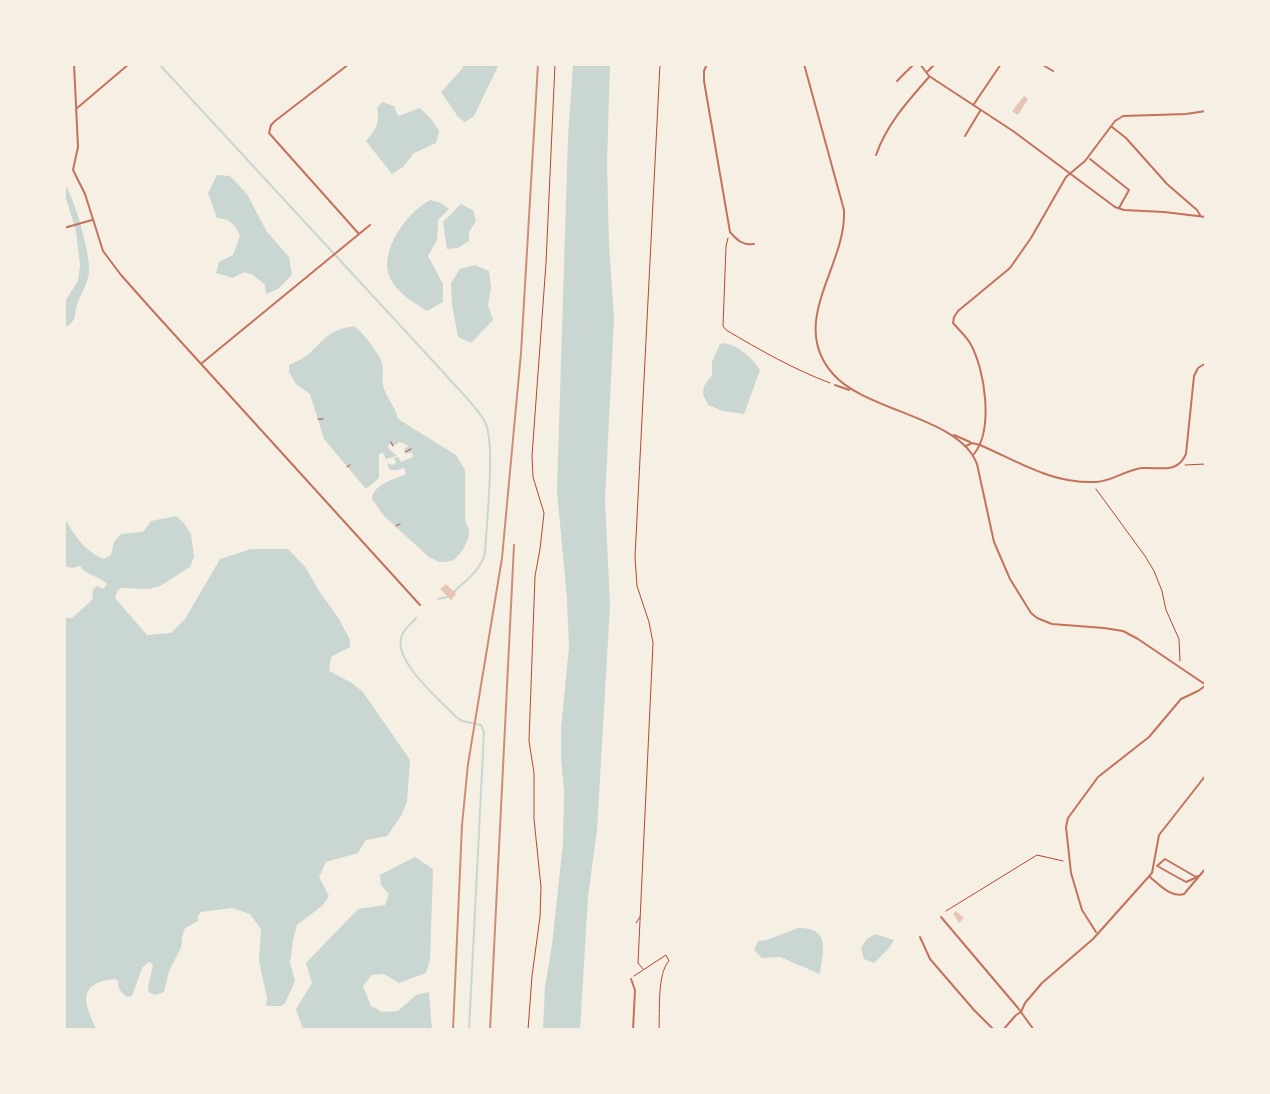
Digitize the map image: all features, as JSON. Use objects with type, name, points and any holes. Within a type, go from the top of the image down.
[{"type":"street","points":[[74,64],[78,147],[73,170],[85,194],[91,221],[107,257],[420,605]]},
{"type":"street","points":[[76,109],[129,64]]},
{"type":"street","points":[[349,64],[275,121],[269,133],[359,234]]},
{"type":"street","points":[[707,64],[703,74],[730,232],[738,241],[754,244]]},
{"type":"street","points":[[804,64],[845,217],[816,314],[816,341],[827,366],[851,391]]},
{"type":"street","points":[[897,81],[914,64]]},
{"type":"street","points":[[920,64],[928,74],[1119,209],[1206,217]]},
{"type":"street","points":[[876,155],[893,119],[935,64]]},
{"type":"street","points":[[973,105],[1001,64]]},
{"type":"street","points":[[1041,64],[1053,71]]},
{"type":"street","points":[[965,136],[981,110]]},
{"type":"street","points":[[973,454],[980,445],[985,428],[985,402],[973,348],[953,323],[958,311],[1005,273],[1015,261],[1063,180],[1088,158],[1115,121],[1123,116],[1206,111]]},
{"type":"street","points":[[1111,126],[1200,216]]},
{"type":"street","points":[[1088,158],[1129,190],[1119,209]]},
{"type":"street","points":[[64,228],[91,221]]},
{"type":"street","points":[[201,364],[370,225]]},
{"type":"street","points":[[835,385],[1046,476],[1092,482],[1136,468],[1178,466],[1187,447],[1194,376],[1198,368],[1206,363]]},
{"type":"street","points":[[946,433],[973,454],[994,542],[1010,579],[1031,613],[1052,624],[1123,631],[1206,685],[1181,699],[1149,737],[1098,777],[1068,818],[1066,827],[1070,862],[1078,900],[1097,934]]},
{"type":"street","points":[[966,446],[975,443]]},
{"type":"street","points":[[1155,867],[1159,835],[1206,775]]},
{"type":"street","points":[[1003,1030],[1042,983],[1097,934],[1165,859],[1196,877]]},
{"type":"street","points":[[1155,867],[1186,882],[1202,873]]},
{"type":"street","points":[[1149,876],[1175,896],[1184,894],[1206,868]]},
{"type":"street","points":[[941,917],[1034,1030]]},
{"type":"street","points":[[920,937],[930,959],[994,1030]]},
{"type":"street","points":[[631,979],[635,990],[633,1030]]},
{"type":"path","points":[[528,1030],[541,887],[529,741],[535,576],[544,513],[533,477],[532,456],[546,263],[555,64]]},
{"type":"path","points":[[643,969],[638,963],[653,643],[637,586],[635,557],[660,64]]},
{"type":"path","points":[[730,232],[726,246],[723,326],[792,367],[835,385]]},
{"type":"path","points":[[318,419],[323,419]]},
{"type":"path","points":[[391,442],[393,446]]},
{"type":"path","points":[[405,452],[411,449]]},
{"type":"path","points":[[1178,466],[1206,464]]},
{"type":"path","points":[[1092,482],[1154,571],[1179,639],[1181,667]]},
{"type":"path","points":[[396,526],[400,524]]},
{"type":"path","points":[[946,911],[1037,855],[1070,862]]},
{"type":"path","points":[[636,923],[641,915]]},
{"type":"path","points":[[631,979],[666,955],[669,961],[664,966],[659,1030]]},
{"type":"shaded area","points":[[461,64],[499,64],[474,116],[465,122],[441,92],[463,68]]},
{"type":"shaded area","points":[[573,64],[610,64],[607,163],[614,318],[605,500],[610,605],[597,830],[588,897],[580,1030],[543,1030],[545,987],[563,843],[561,728],[569,648],[557,491]]},
{"type":"shaded area","points":[[382,102],[394,106],[398,116],[420,108],[439,131],[436,143],[414,153],[403,167],[392,174],[366,141],[376,126],[377,108]]},
{"type":"shaded area","points":[[217,175],[230,176],[247,194],[267,232],[289,257],[292,275],[278,289],[266,294],[265,285],[244,272],[233,278],[216,273],[219,262],[233,255],[240,236],[232,223],[217,218],[208,193]]},
{"type":"shaded area","points":[[64,182],[81,226],[89,273],[74,319],[64,328],[64,303],[78,281],[80,265],[76,231]]},
{"type":"shaded area","points":[[430,200],[449,209],[438,220],[437,240],[428,256],[443,284],[443,302],[427,311],[397,289],[387,267],[397,233],[413,213]]},
{"type":"shaded area","points":[[461,204],[473,210],[476,221],[469,232],[469,241],[458,248],[447,249],[443,222]]},
{"type":"shaded area","points":[[475,265],[489,271],[491,288],[488,305],[493,320],[471,343],[458,337],[451,283],[460,269]]},
{"type":"shaded area","points":[[354,326],[366,337],[380,359],[384,389],[398,419],[456,455],[465,470],[465,520],[469,536],[454,560],[439,562],[429,557],[384,516],[372,499],[380,486],[406,474],[404,468],[390,470],[387,463],[393,465],[396,462],[394,458],[398,457],[401,462],[413,457],[412,452],[405,452],[404,449],[409,446],[400,442],[393,446],[390,444],[389,449],[397,456],[386,459],[383,453],[379,454],[379,478],[366,489],[324,439],[310,394],[296,384],[289,372],[289,365],[308,355],[331,334]]},
{"type":"shaded area","points":[[725,343],[745,353],[760,370],[744,414],[708,405],[703,394],[704,386],[712,375],[712,362],[720,344]]},
{"type":"shaded area","points":[[176,516],[191,534],[194,557],[190,567],[160,586],[149,589],[121,588],[115,598],[147,635],[171,633],[185,619],[220,559],[251,549],[288,549],[306,568],[350,640],[350,647],[331,657],[329,671],[363,692],[410,760],[407,801],[387,836],[366,840],[358,853],[326,862],[319,877],[329,896],[323,905],[297,925],[290,963],[295,981],[281,1006],[266,1006],[259,961],[261,929],[250,914],[232,908],[201,912],[198,921],[185,928],[181,948],[169,971],[164,992],[155,995],[149,992],[153,964],[149,962],[142,968],[132,996],[123,994],[115,979],[102,981],[89,990],[87,1003],[97,1030],[64,1030],[64,618],[72,618],[93,599],[95,587],[103,589],[107,584],[80,566],[64,566],[64,517],[85,547],[104,559],[111,555],[114,542],[121,534],[143,532],[151,521]]},
{"type":"shaded area","points":[[415,857],[433,869],[430,960],[426,973],[399,983],[384,974],[372,975],[363,986],[371,1006],[382,1012],[398,1011],[416,995],[429,992],[432,1030],[303,1030],[296,1009],[312,983],[306,963],[358,909],[385,905],[389,894],[381,885],[380,875]]},
{"type":"shaded area","points":[[798,928],[809,929],[820,936],[823,949],[820,974],[780,957],[762,958],[754,950],[758,941]]},
{"type":"shaded area","points":[[875,934],[894,940],[874,963],[864,959],[861,948]]},
{"type":"building","points":[[1024,96],[1028,99],[1018,115],[1012,111]]},
{"type":"building","points":[[446,584],[456,594],[451,600],[440,589]]},
{"type":"building","points":[[956,911],[964,918],[959,923],[953,914]]},
{"type":"waterway","points":[[159,64],[444,373],[485,422],[490,448],[485,553],[477,570],[454,592]]},
{"type":"waterway","points":[[438,599],[447,597]]},
{"type":"waterway","points":[[416,618],[402,636],[401,648],[411,669],[455,716],[462,721],[481,725],[484,732],[469,1030]]},
{"type":"railway","points":[[453,1030],[462,825],[468,764],[502,558],[521,353],[538,64]]},
{"type":"railway","points":[[490,1030],[514,545]]}]
